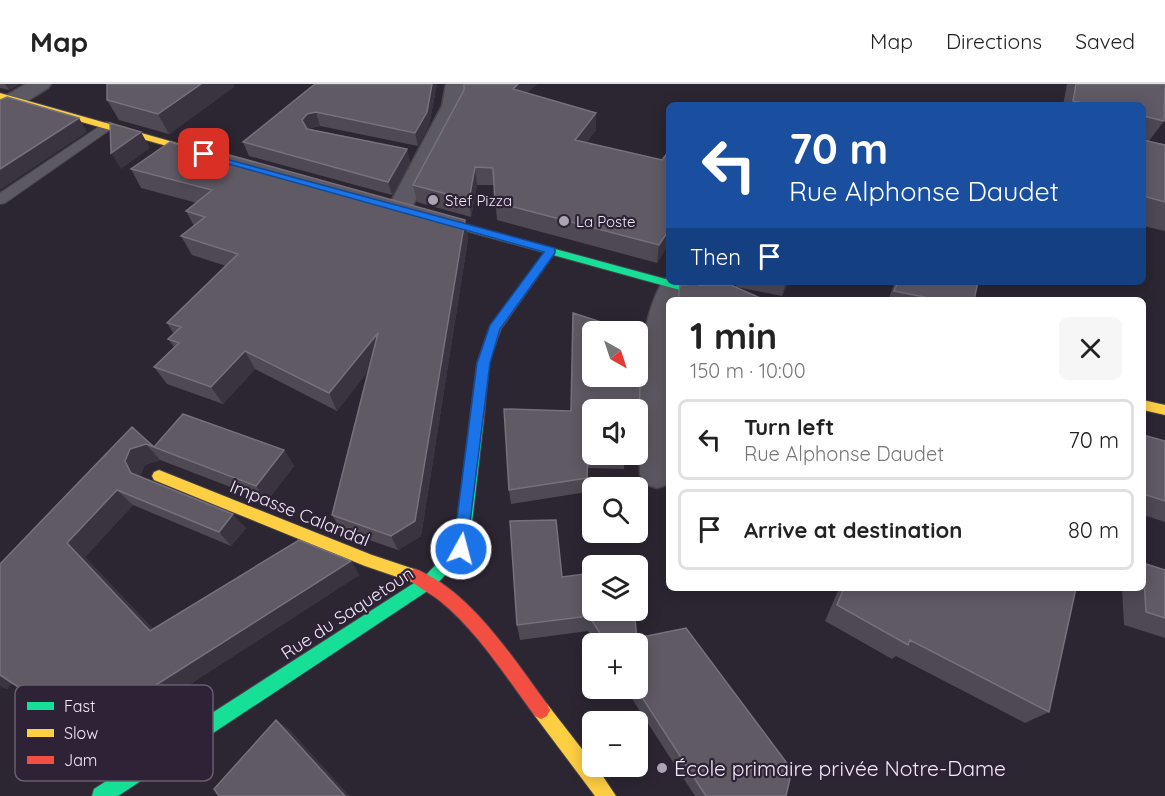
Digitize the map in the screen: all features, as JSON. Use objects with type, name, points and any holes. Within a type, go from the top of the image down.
[{"type":"street","points":[[5,101],[41,84]]},
{"type":"street","points":[[456,84],[453,106],[415,155],[393,208],[666,284]]},
{"type":"street","points":[[5,101],[106,126],[226,160]]},
{"type":"street","name":"Rue du Saquetoun","points":[[213,723],[430,581],[461,549],[483,363],[495,328],[551,251]]},
{"type":"street","points":[[670,285],[718,297]]},
{"type":"street","points":[[668,297],[674,286]]},
{"type":"street","points":[[657,474],[658,355],[666,301]]},
{"type":"street","points":[[1146,406],[1165,410]]},
{"type":"street","name":"Impasse Calandal","points":[[159,476],[370,561],[430,581]]},
{"type":"street","points":[[430,581],[481,632],[607,796]]},
{"type":"street","name":"Rue du Saquetoun","points":[[101,796],[124,781]]},
{"type":"lane","points":[[0,200],[106,126]]},
{"type":"building","points":[[107,84],[201,84],[158,114],[107,100]]},
{"type":"building","points":[[315,84],[432,84],[427,112],[415,133],[316,112],[307,114],[302,120],[307,129],[407,149],[388,182],[243,142]]},
{"type":"building","points":[[464,84],[518,84],[513,89],[596,113],[575,140],[662,160],[666,155],[666,234],[659,245],[495,202],[493,168],[475,167],[469,200],[413,185],[464,90]]},
{"type":"building","points":[[1076,84],[1165,84],[1164,121],[1146,117],[1146,102],[1073,101]]},
{"type":"building","points":[[7,97],[79,118],[0,169],[0,100]]},
{"type":"building","points":[[110,123],[141,132],[111,153]]},
{"type":"building","points":[[1146,141],[1165,145],[1165,202],[1146,197]]},
{"type":"building","points":[[170,142],[218,156],[222,153],[465,220],[415,521],[391,536],[332,515],[378,333],[329,393],[245,351],[211,387],[154,367],[179,343],[168,339],[181,327],[167,323],[238,254],[181,236],[205,217],[186,211],[212,190],[131,169]]},
{"type":"building","points":[[680,285],[731,285],[758,297],[678,297]]},
{"type":"building","points":[[897,285],[977,285],[975,297],[924,297],[894,291]]},
{"type":"building","points":[[573,313],[598,321],[582,321],[582,387],[640,387],[640,399],[582,399],[582,465],[588,465],[587,477],[509,490],[504,409],[571,411]]},
{"type":"building","points":[[183,414],[284,450],[256,486],[146,444],[130,449],[125,461],[131,473],[233,514],[219,532],[117,490],[67,543],[150,631],[299,540],[351,561],[156,685],[15,685],[0,675],[0,564],[132,427],[154,447]]},
{"type":"building","points":[[1146,436],[1165,441],[1165,501],[1146,495]]},
{"type":"building","points":[[556,520],[562,577],[582,574],[582,617],[517,625],[510,521]]},
{"type":"building","points":[[1146,564],[1165,570],[1165,618],[1146,612]]},
{"type":"building","points":[[843,591],[1075,591],[1049,712],[910,640],[908,645],[837,605]]},
{"type":"building","points":[[592,621],[635,621],[636,633],[600,633]]},
{"type":"building","points":[[686,628],[792,770],[786,796],[706,796],[643,699],[648,699],[648,636]]},
{"type":"building","points":[[276,720],[345,796],[219,796],[214,789]]},
{"type":"traffic: fast","points":[[423,216],[666,282]]},
{"type":"traffic: fast","points":[[675,285],[719,297]]},
{"type":"traffic: fast","points":[[213,723],[430,581],[461,549],[477,418]]},
{"type":"traffic: fast","points":[[101,796],[124,781]]},
{"type":"traffic: slow","points":[[0,96],[209,155]]},
{"type":"traffic: slow","points":[[1146,406],[1165,410]]},
{"type":"traffic: slow","points":[[159,476],[370,561],[415,576]]},
{"type":"traffic: slow","points":[[541,710],[607,796]]},
{"type":"traffic: jam","points":[[477,418],[483,363],[495,328],[551,251]]},
{"type":"traffic: jam","points":[[415,576],[431,584],[466,615],[500,655],[541,710]]},
{"type":"place","name":"Stef Pizza","points":[[433,200]]},
{"type":"place","name":"La Poste","points":[[564,221]]},
{"type":"place","name":"École primaire privée Notre-Dame","points":[[662,768]]},
{"type":"route","points":[[204,154],[551,251],[495,328],[483,363],[461,549]]}]
